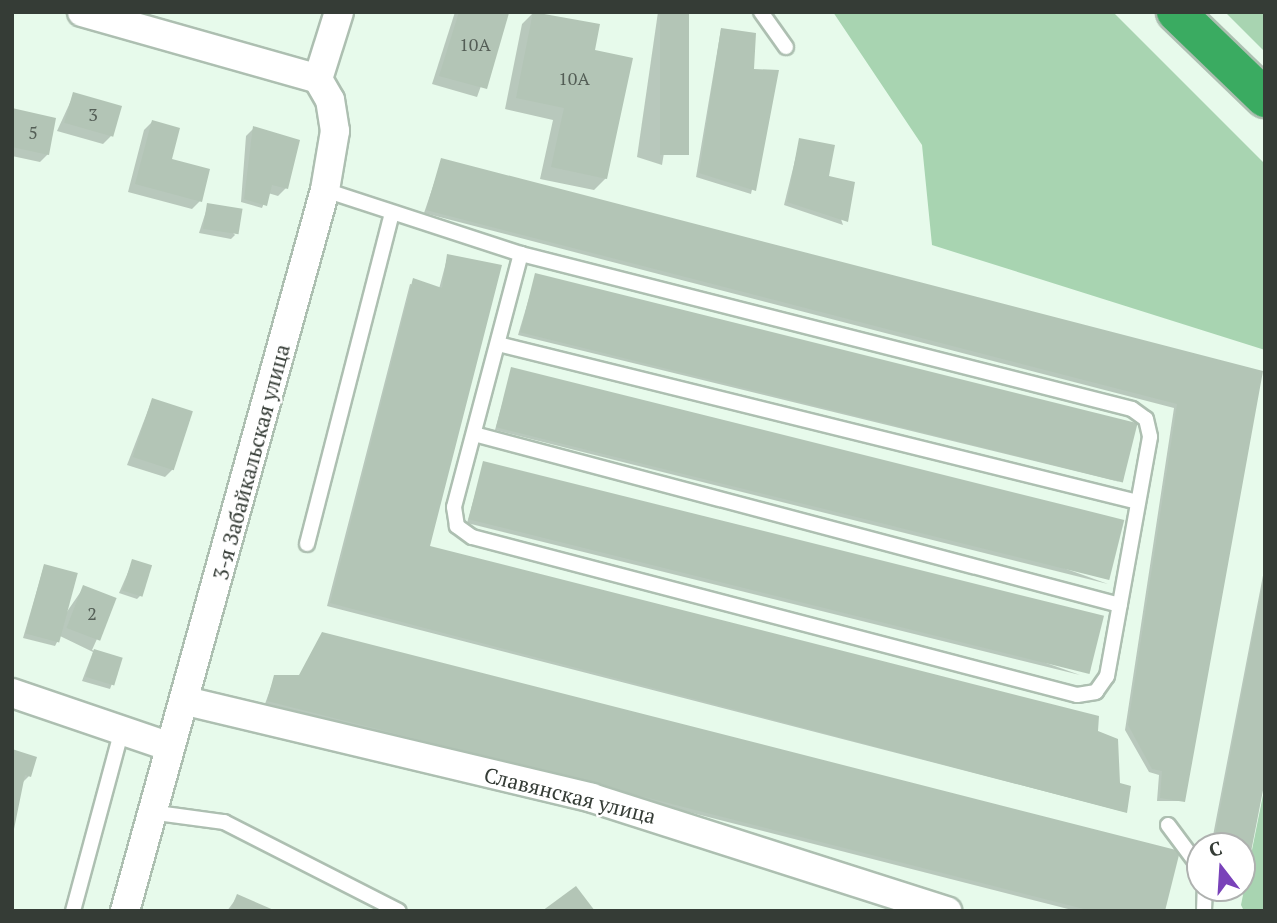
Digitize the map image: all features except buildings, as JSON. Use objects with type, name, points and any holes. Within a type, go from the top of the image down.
[{"type":"highway","points":[[1176,12],[1265,99]]},
{"type":"street","points":[[82,12],[318,79],[339,12]]},
{"type":"street","name":"3-я Забайкальская улица","points":[[125,911],[157,813],[168,746],[187,701],[325,190],[335,131],[330,100],[318,79]]},
{"type":"street","points":[[12,693],[168,746]]},
{"type":"street","name":"Славянская улица","points":[[187,701],[592,798],[947,911]]},
{"type":"lane","points":[[761,12],[786,47]]},
{"type":"lane","points":[[325,190],[521,254],[1132,409],[1146,419],[1150,437],[1107,676],[1096,692],[1077,695],[472,537],[457,526],[454,507],[521,254]]},
{"type":"lane","points":[[307,544],[392,213]]},
{"type":"lane","points":[[498,344],[1138,502]]},
{"type":"lane","points":[[474,434],[1120,605]]},
{"type":"lane","points":[[73,911],[122,730]]},
{"type":"lane","points":[[157,813],[224,822],[399,911]]},
{"type":"lane","points":[[1168,825],[1186,849]]},
{"type":"green space","points":[[833,12],[1113,12],[1265,164],[1265,350],[932,245],[922,145]]},
{"type":"green space","points":[[1225,12],[1265,12],[1265,52]]},
{"type":"green space","points":[[1265,785],[1265,911],[1244,911],[1242,902],[1256,902],[1256,832]]}]
